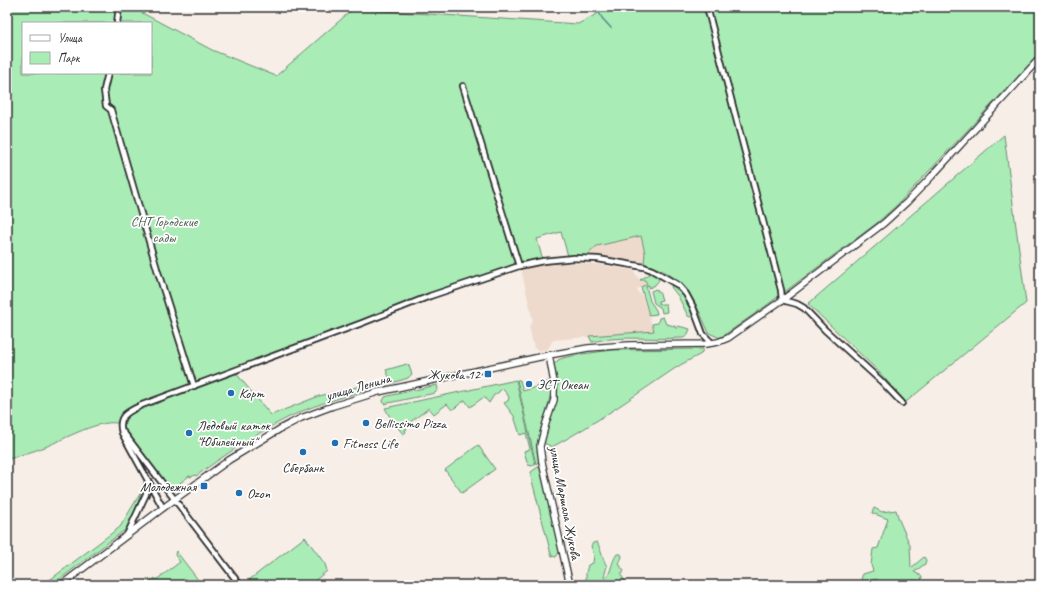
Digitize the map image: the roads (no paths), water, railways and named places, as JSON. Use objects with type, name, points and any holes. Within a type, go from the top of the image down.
[{"type":"main road","name":"улица Ленина","points":[[60,585],[175,498],[229,460],[260,440],[301,418],[333,406],[378,392],[549,355],[600,347],[712,343],[722,341],[732,336],[884,223],[907,202],[1040,58]]},
{"type":"main road","name":"улица Маршала Жукова","points":[[549,355],[554,383],[554,400],[540,446],[542,462],[570,585]]},
{"type":"street","points":[[117,22],[119,7]]},
{"type":"street","points":[[707,7],[781,290],[782,300],[797,304],[804,308],[829,334],[881,381],[902,403]]},
{"type":"street","points":[[108,74],[104,90],[106,106],[111,110],[158,272],[194,386]]},
{"type":"street","points":[[463,86],[519,266]]},
{"type":"street","points":[[162,508],[122,433],[120,424],[124,415],[129,411],[412,303],[519,266],[543,261],[574,258],[613,262],[644,267],[652,270],[665,276],[678,285],[686,294],[693,307],[703,334],[712,343]]},
{"type":"street","points":[[121,428],[240,585]]},
{"type":"street","points":[[126,536],[146,494],[148,481]]},
{"type":"waterway","points":[[596,7],[602,18],[611,28]]},
{"type":"place","name":"Жукова 12","points":[[488,374]]},
{"type":"place","name":"ЭСТ Океан","points":[[529,384]]},
{"type":"place","name":"Корт","points":[[231,393]]},
{"type":"place","name":"Bellissimo Pizza","points":[[366,423]]},
{"type":"place","name":"Ледовый каток \"Юбилейный\"","points":[[189,433]]},
{"type":"place","name":"Fitness Life","points":[[335,443]]},
{"type":"place","name":"Сбербанк","points":[[303,452]]},
{"type":"place","name":"Молодежная","points":[[204,486]]},
{"type":"place","name":"Ozon","points":[[239,493]]},
{"type":"park label","name":"СНТ Городские сады","points":[[164,230]]}]
